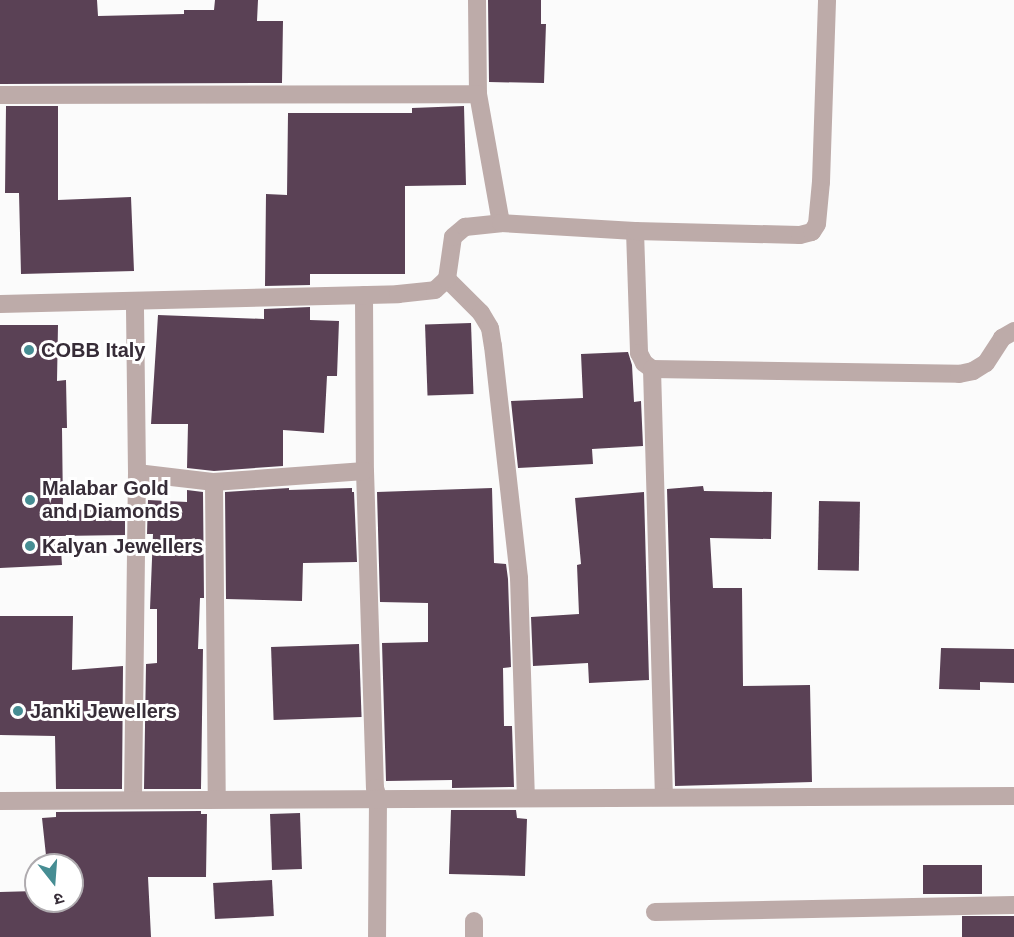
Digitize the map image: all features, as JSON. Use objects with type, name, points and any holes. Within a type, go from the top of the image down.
[{"type":"street","points":[[477,0],[478,94],[501,223]]},
{"type":"street","points":[[0,303],[364,295],[435,290],[447,279],[453,237],[465,227],[501,223],[635,231],[800,235],[812,232],[817,224],[820,182],[826,0]]},
{"type":"street","points":[[0,95],[478,94]]},
{"type":"street","points":[[635,231],[639,353],[644,363],[651,369],[959,374],[973,371],[986,363],[1002,338],[1014,331]]},
{"type":"street","points":[[447,279],[481,314],[490,328],[493,346],[519,578],[526,798]]},
{"type":"street","points":[[364,295],[365,471],[375,788],[378,798],[377,937]]},
{"type":"street","points":[[133,799],[137,473],[135,301]]},
{"type":"street","points":[[651,369],[664,797]]},
{"type":"street","points":[[137,473],[214,482],[365,471]]},
{"type":"street","points":[[214,482],[217,799]]},
{"type":"street","points":[[0,801],[1014,796]]},
{"type":"street","points":[[655,912],[1014,905]]},
{"type":"building","points":[[0,0],[97,0],[98,16],[184,14],[184,10],[214,10],[215,0],[258,0],[257,21],[283,21],[282,83],[0,84]]},
{"type":"building","points":[[488,0],[541,0],[541,24],[546,24],[544,83],[489,82]]},
{"type":"building","points":[[6,106],[58,106],[58,200],[131,197],[134,271],[21,274],[19,193],[5,193]]},
{"type":"building","points":[[464,106],[466,185],[405,186],[405,274],[310,274],[310,285],[265,286],[266,194],[287,195],[288,113],[412,113],[412,108]]},
{"type":"building","points":[[310,307],[310,320],[339,321],[337,376],[327,376],[324,433],[283,430],[283,466],[214,471],[187,468],[188,424],[151,424],[158,315],[264,319],[264,309]]},
{"type":"building","points":[[471,323],[473,394],[428,396],[425,325]]},
{"type":"building","points":[[0,325],[58,325],[57,381],[66,380],[67,428],[62,428],[63,510],[125,509],[125,535],[60,536],[62,565],[0,568]]},
{"type":"building","points":[[628,352],[632,365],[634,402],[641,401],[643,446],[592,449],[593,464],[518,468],[511,401],[583,398],[581,354]]},
{"type":"building","points":[[703,486],[704,491],[772,492],[771,539],[710,538],[713,588],[742,588],[743,686],[810,685],[812,782],[675,786],[667,489]]},
{"type":"building","points":[[289,488],[289,490],[352,488],[357,562],[303,563],[302,601],[226,599],[225,492]]},
{"type":"building","points":[[492,488],[494,563],[506,564],[508,579],[511,667],[503,668],[504,726],[512,726],[514,787],[452,788],[452,780],[386,781],[382,643],[428,642],[428,603],[380,602],[377,492]]},
{"type":"building","points":[[187,490],[203,492],[204,598],[200,598],[198,649],[203,649],[201,789],[144,789],[146,664],[157,663],[157,609],[150,609],[153,534],[147,534],[148,500],[187,502]]},
{"type":"building","points":[[644,492],[649,680],[589,683],[588,663],[533,666],[531,617],[579,614],[577,565],[581,564],[575,498]]},
{"type":"building","points":[[819,501],[860,502],[859,571],[818,570]]},
{"type":"building","points":[[0,616],[73,616],[72,670],[123,666],[122,789],[56,789],[55,736],[0,735]]},
{"type":"building","points":[[359,644],[362,717],[274,720],[271,647]]},
{"type":"building","points":[[941,648],[1014,649],[1014,683],[980,682],[980,690],[939,689]]},
{"type":"building","points":[[451,810],[516,810],[517,818],[527,819],[525,876],[449,874]]},
{"type":"building","points":[[201,811],[201,814],[207,814],[206,877],[148,877],[151,937],[0,937],[0,892],[24,891],[24,913],[84,913],[84,853],[46,853],[42,818],[56,817],[56,812]]},
{"type":"building","points":[[300,813],[302,869],[272,870],[270,814]]},
{"type":"building","points":[[923,865],[982,865],[982,894],[923,894]]},
{"type":"building","points":[[272,880],[274,916],[215,919],[213,883]]},
{"type":"building","points":[[962,916],[1014,916],[1014,937],[962,937]]},
{"type":"place","name":"COBB Italy","points":[[29,350]]},
{"type":"place","name":"Malabar Gold and Diamonds","points":[[30,500]]},
{"type":"place","name":"Kalyan Jewellers","points":[[30,546]]},
{"type":"place","name":"Janki Jewellers","points":[[18,711]]}]
